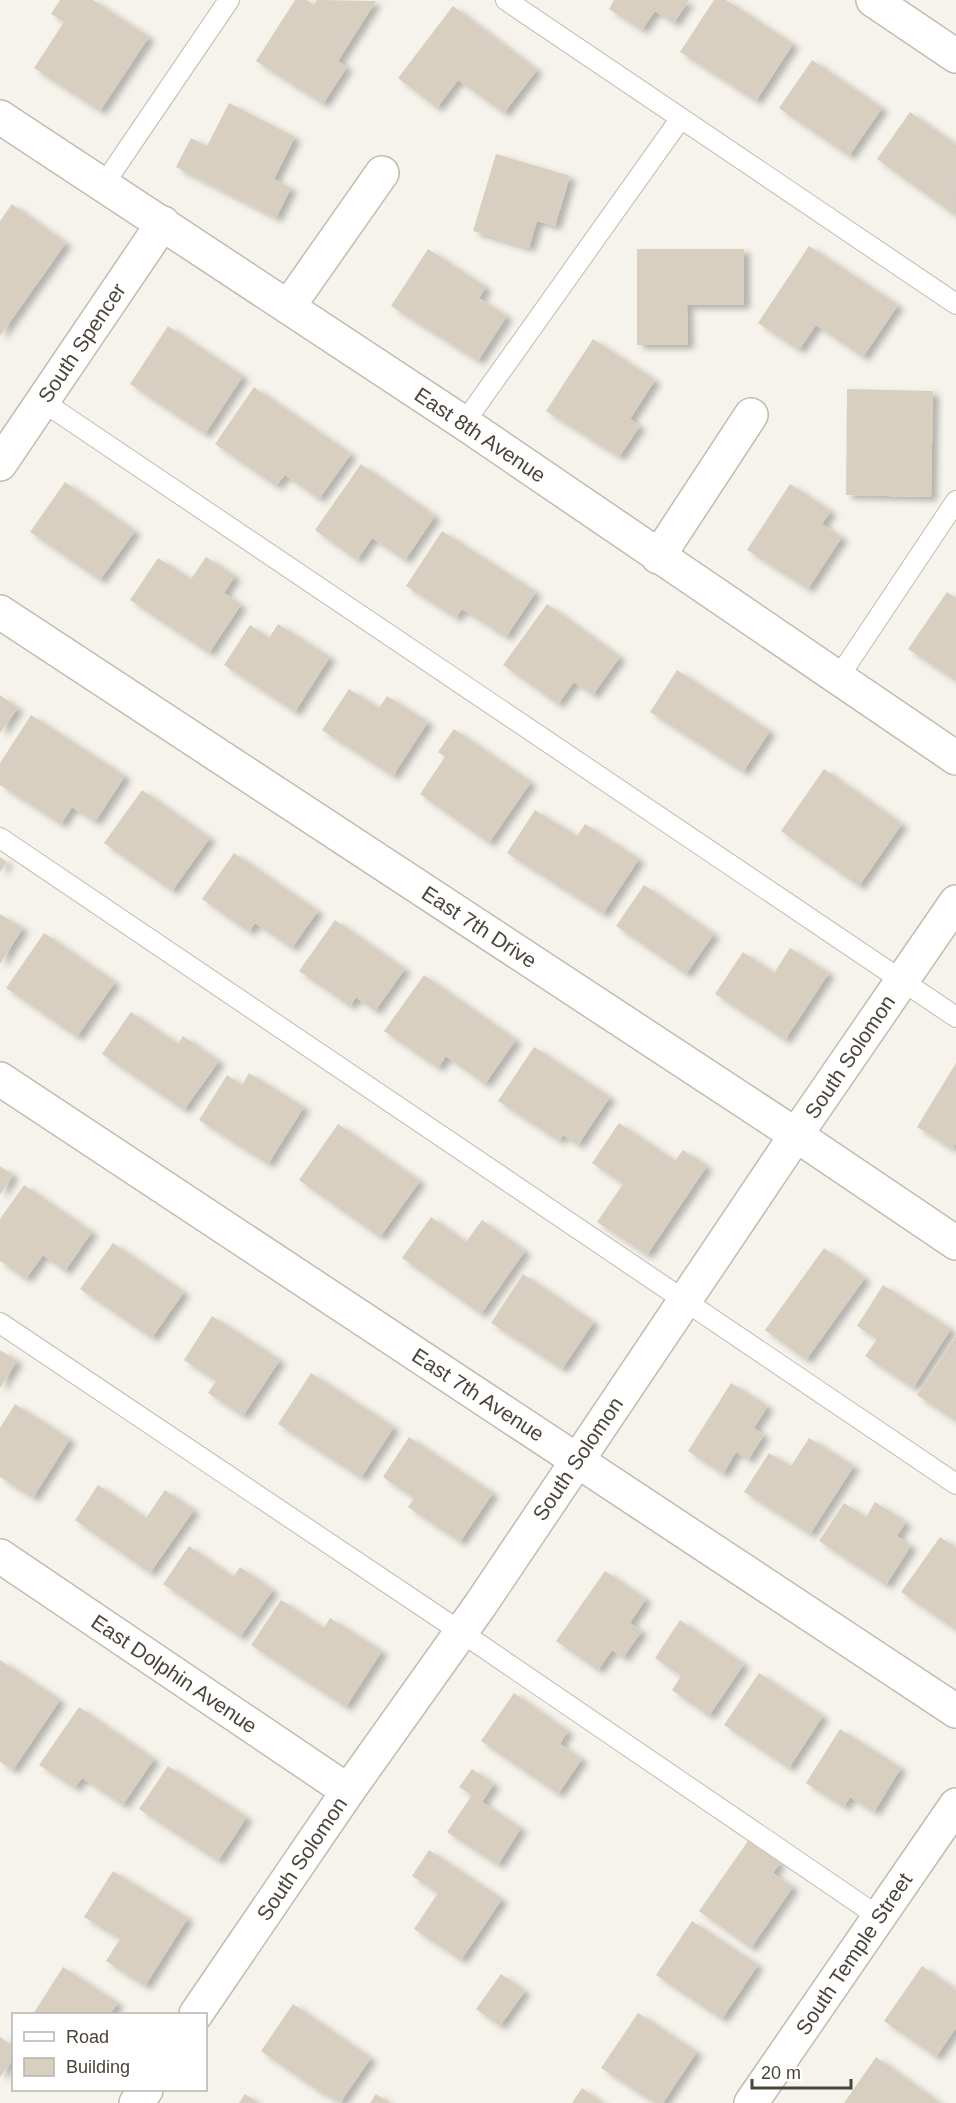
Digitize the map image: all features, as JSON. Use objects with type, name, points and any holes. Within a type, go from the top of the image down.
[{"type":"street","points":[[873,0],[956,56]]},
{"type":"street","name":"East 8th Avenue","points":[[0,117],[464,423],[956,758]]},
{"type":"street","points":[[288,307],[382,173]]},
{"type":"street","name":"South Spencer","points":[[0,464],[163,223]]},
{"type":"street","points":[[658,556],[752,415]]},
{"type":"street","name":"East 7th Drive","points":[[0,612],[796,1135],[956,1243]]},
{"type":"street","name":"South Solomon","points":[[197,2013],[348,1791],[461,1632],[956,902]]},
{"type":"street","name":"East 7th Avenue","points":[[0,1079],[956,1712]]},
{"type":"street","name":"East Dolphin Avenue","points":[[0,1556],[348,1791]]},
{"type":"street","name":"South Temple Street","points":[[752,2103],[956,1805]]},
{"type":"street","points":[[136,2103],[145,2091]]},
{"type":"lane","points":[[104,184],[229,0]]},
{"type":"lane","points":[[506,0],[956,304]]},
{"type":"lane","points":[[464,423],[681,118]]},
{"type":"lane","points":[[42,401],[956,1017]]},
{"type":"lane","points":[[838,678],[956,501]]},
{"type":"lane","points":[[0,838],[956,1484]]},
{"type":"lane","points":[[0,1323],[461,1632],[879,1917]]},
{"type":"building","points":[[60,0],[93,0],[149,37],[100,111],[34,68],[64,22],[51,14]]},
{"type":"building","points":[[295,0],[307,0],[314,5],[317,0],[376,1],[338,61],[347,67],[323,104],[256,61]]},
{"type":"building","points":[[614,0],[689,0],[674,23],[655,11],[642,30],[609,9]]},
{"type":"building","points":[[714,0],[726,0],[793,44],[756,101],[680,52]]},
{"type":"building","points":[[453,6],[537,70],[504,113],[458,80],[437,108],[398,78]]},
{"type":"building","points":[[812,60],[882,108],[849,156],[779,108]]},
{"type":"building","points":[[229,103],[295,137],[274,179],[291,188],[276,218],[176,167],[191,138],[207,146]]},
{"type":"building","points":[[910,112],[956,145],[955,215],[877,159]]},
{"type":"building","points":[[496,154],[570,176],[555,226],[537,221],[529,248],[473,231]]},
{"type":"building","points":[[12,204],[66,243],[0,336],[0,221]]},
{"type":"building","points":[[809,246],[898,305],[863,357],[816,325],[799,350],[758,323]]},
{"type":"building","points":[[428,249],[486,287],[479,298],[507,316],[478,361],[391,306]]},
{"type":"building","points":[[637,249],[744,249],[744,305],[687,305],[688,345],[637,345]]},
{"type":"building","points":[[168,326],[243,376],[205,434],[130,384]]},
{"type":"building","points":[[593,339],[655,380],[630,419],[640,426],[619,457],[546,411]]},
{"type":"building","points":[[254,387],[351,454],[319,499],[285,475],[276,486],[215,444]]},
{"type":"building","points":[[847,389],[933,391],[931,497],[846,495]]},
{"type":"building","points":[[361,464],[435,516],[405,560],[372,538],[357,560],[315,530]]},
{"type":"building","points":[[65,482],[135,531],[100,580],[30,532]]},
{"type":"building","points":[[790,484],[831,511],[822,524],[842,537],[808,589],[747,550]]},
{"type":"building","points":[[442,531],[536,592],[506,637],[462,609],[456,618],[406,586]]},
{"type":"building","points":[[206,557],[235,576],[224,593],[241,605],[209,653],[130,600],[158,558],[191,579]]},
{"type":"building","points":[[947,592],[956,598],[956,681],[908,649]]},
{"type":"building","points":[[547,604],[620,657],[593,695],[574,682],[558,704],[503,665]]},
{"type":"building","points":[[278,624],[330,657],[295,712],[224,665],[250,625],[269,638]]},
{"type":"building","points":[[677,670],[770,731],[743,772],[650,712]]},
{"type":"building","points":[[349,689],[379,708],[387,696],[428,722],[393,776],[322,730]]},
{"type":"building","points":[[0,695],[18,708],[0,733]]},
{"type":"building","points":[[31,715],[125,776],[95,822],[72,807],[61,824],[0,785],[0,763]]},
{"type":"building","points":[[454,729],[531,782],[489,843],[420,794],[445,757],[438,752]]},
{"type":"building","points":[[824,769],[902,824],[859,886],[781,831]]},
{"type":"building","points":[[142,790],[210,838],[172,891],[104,843]]},
{"type":"building","points":[[535,810],[577,836],[585,824],[639,859],[603,914],[507,853]]},
{"type":"building","points":[[234,853],[318,911],[292,948],[255,923],[249,932],[202,899]]},
{"type":"building","points":[[0,857],[7,862],[0,872]]},
{"type":"building","points":[[644,885],[714,934],[686,974],[616,926]]},
{"type":"building","points":[[0,914],[23,928],[0,964]]},
{"type":"building","points":[[335,920],[405,969],[375,1011],[356,997],[350,1006],[299,971]]},
{"type":"building","points":[[44,933],[115,982],[77,1037],[6,988]]},
{"type":"building","points":[[790,948],[829,973],[785,1040],[715,994],[743,952],[774,973]]},
{"type":"building","points":[[424,975],[516,1040],[485,1084],[446,1056],[438,1068],[384,1031]]},
{"type":"building","points":[[131,1012],[178,1044],[183,1036],[219,1061],[184,1110],[102,1054]]},
{"type":"building","points":[[534,1047],[610,1097],[578,1145],[563,1135],[559,1141],[498,1101]]},
{"type":"building","points":[[956,1063],[956,1143],[952,1149],[917,1127]]},
{"type":"building","points":[[249,1073],[304,1107],[268,1164],[199,1120],[227,1075],[242,1085]]},
{"type":"building","points":[[619,1123],[675,1161],[683,1150],[707,1166],[647,1255],[597,1222],[623,1184],[592,1163]]},
{"type":"building","points":[[338,1124],[420,1181],[380,1237],[299,1180]]},
{"type":"building","points":[[0,1166],[13,1175],[0,1195]]},
{"type":"building","points":[[24,1185],[92,1232],[65,1271],[43,1255],[26,1279],[0,1261],[0,1219]]},
{"type":"building","points":[[431,1217],[466,1242],[482,1220],[525,1251],[481,1314],[402,1258]]},
{"type":"building","points":[[113,1243],[184,1292],[152,1338],[80,1289]]},
{"type":"building","points":[[824,1248],[865,1278],[806,1360],[765,1330]]},
{"type":"building","points":[[523,1274],[594,1322],[562,1369],[491,1323]]},
{"type":"building","points":[[883,1285],[951,1329],[913,1388],[865,1356],[877,1339],[857,1326]]},
{"type":"building","points":[[212,1316],[280,1360],[243,1416],[208,1393],[216,1381],[184,1360]]},
{"type":"building","points":[[956,1336],[956,1421],[917,1395]]},
{"type":"building","points":[[0,1350],[17,1361],[0,1388]]},
{"type":"building","points":[[311,1373],[394,1427],[361,1478],[278,1424]]},
{"type":"building","points":[[731,1383],[768,1406],[754,1428],[764,1435],[748,1460],[736,1452],[723,1474],[688,1451]]},
{"type":"building","points":[[15,1404],[70,1439],[33,1498],[0,1477],[0,1428]]},
{"type":"building","points":[[409,1437],[493,1493],[460,1542],[408,1507],[414,1498],[383,1477]]},
{"type":"building","points":[[809,1438],[854,1466],[810,1534],[744,1492],[769,1453],[791,1466]]},
{"type":"building","points":[[98,1485],[146,1518],[165,1490],[194,1510],[150,1573],[75,1520]]},
{"type":"building","points":[[875,1502],[906,1522],[897,1536],[911,1546],[886,1585],[819,1541],[844,1503],[866,1517]]},
{"type":"building","points":[[940,1537],[956,1548],[956,1630],[901,1592]]},
{"type":"building","points":[[189,1546],[233,1577],[240,1567],[273,1590],[240,1637],[163,1584]]},
{"type":"building","points":[[605,1571],[646,1599],[630,1623],[642,1631],[623,1658],[612,1650],[598,1670],[556,1641]]},
{"type":"building","points":[[281,1600],[324,1628],[330,1618],[382,1651],[346,1707],[251,1645]]},
{"type":"building","points":[[680,1620],[744,1664],[709,1716],[672,1690],[681,1676],[655,1658]]},
{"type":"building","points":[[0,1660],[60,1700],[13,1770],[0,1762]]},
{"type":"building","points":[[759,1673],[823,1716],[789,1768],[724,1725]]},
{"type":"building","points":[[514,1693],[568,1731],[560,1744],[582,1759],[558,1794],[481,1741]]},
{"type":"building","points":[[79,1707],[154,1759],[123,1805],[82,1778],[75,1788],[39,1765]]},
{"type":"building","points":[[840,1729],[901,1768],[874,1812],[850,1797],[844,1807],[806,1783]]},
{"type":"building","points":[[168,1766],[247,1817],[218,1861],[139,1809]]},
{"type":"building","points":[[472,1769],[494,1784],[482,1802],[521,1828],[498,1865],[447,1832],[472,1795],[459,1787]]},
{"type":"building","points":[[748,1841],[780,1863],[773,1873],[793,1887],[751,1948],[699,1911]]},
{"type":"building","points":[[429,1850],[502,1899],[461,1960],[414,1929],[438,1893],[412,1876]]},
{"type":"building","points":[[113,1871],[188,1918],[145,1986],[106,1961],[120,1939],[84,1917]]},
{"type":"building","points":[[692,1921],[758,1965],[722,2019],[656,1975]]},
{"type":"building","points":[[922,1966],[956,1990],[956,2028],[936,2057],[884,2021]]},
{"type":"building","points":[[63,1967],[118,2003],[111,2013],[34,2013]]},
{"type":"building","points":[[501,1974],[525,1991],[500,2026],[476,2009]]},
{"type":"building","points":[[293,2004],[371,2058],[340,2103],[320,2092],[261,2051]]},
{"type":"building","points":[[638,2013],[697,2052],[663,2103],[655,2103],[601,2068]]},
{"type":"building","points":[[0,2037],[12,2046],[12,2061],[0,2077]]},
{"type":"building","points":[[876,2057],[940,2103],[844,2103]]},
{"type":"building","points":[[582,2088],[603,2103],[572,2103]]},
{"type":"building","points":[[245,2094],[258,2103],[239,2103]]},
{"type":"building","points":[[376,2094],[390,2103],[370,2103]]}]
